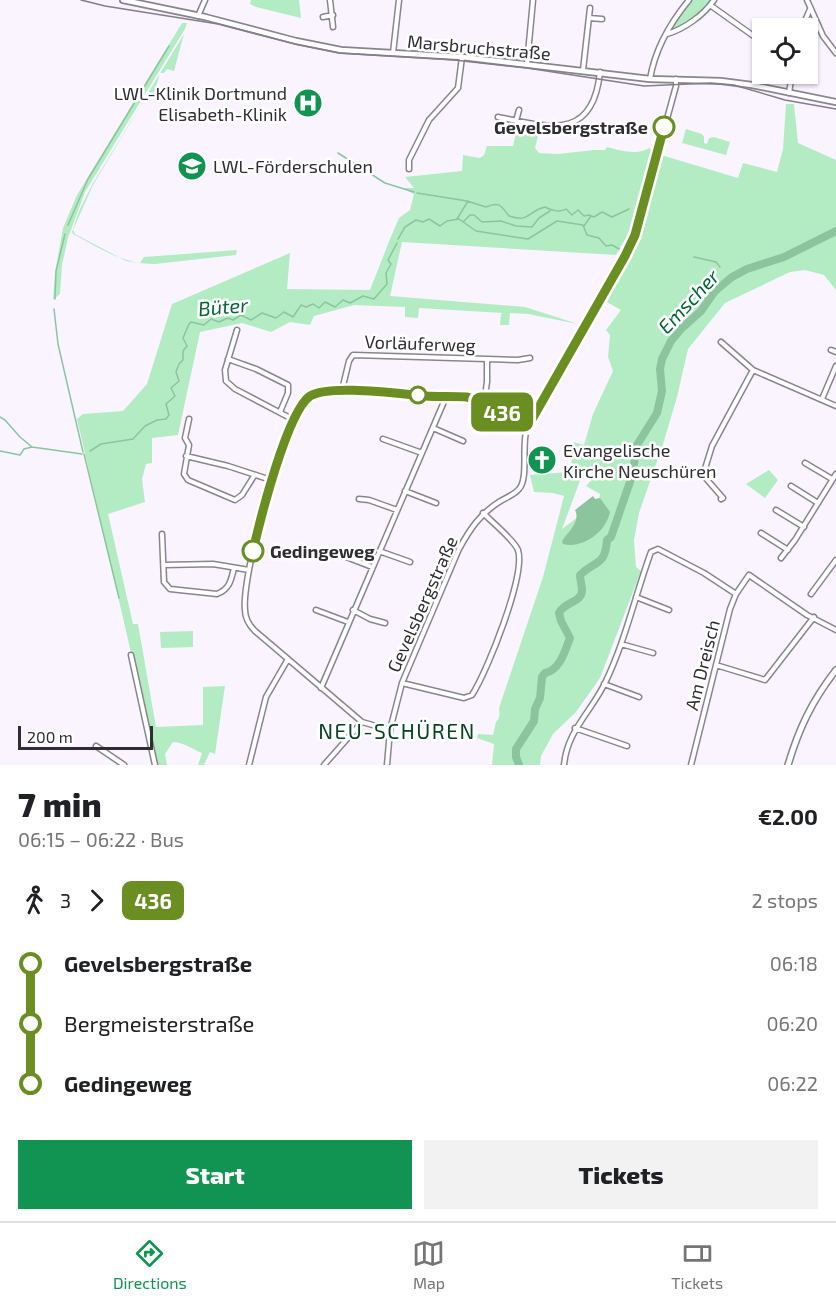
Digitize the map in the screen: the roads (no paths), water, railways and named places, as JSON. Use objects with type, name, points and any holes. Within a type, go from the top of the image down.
[{"type":"main road","points":[[788,765],[814,699],[836,670]]},
{"type":"street","name":"Marsbruchstraße","points":[[123,0],[341,50],[462,57],[650,78],[721,81],[836,102]]},
{"type":"street","points":[[198,16],[205,0]]},
{"type":"street","points":[[330,0],[333,27]]},
{"type":"street","points":[[393,54],[399,0]]},
{"type":"street","points":[[526,64],[533,0]]},
{"type":"street","points":[[650,78],[657,51],[689,0]]},
{"type":"street","points":[[666,34],[678,30],[714,0]]},
{"type":"street","points":[[807,0],[827,42],[836,53]]},
{"type":"street","points":[[710,5],[752,35]]},
{"type":"street","points":[[582,70],[590,8]]},
{"type":"street","points":[[806,18],[810,8]]},
{"type":"street","points":[[323,17],[333,15]]},
{"type":"street","points":[[588,18],[603,19]]},
{"type":"street","points":[[409,169],[409,160],[429,120],[458,88],[462,57]]},
{"type":"street","points":[[498,117],[546,127],[562,126],[575,121],[596,98],[600,72]]},
{"type":"street","name":"Gevelsbergstraße","points":[[387,765],[390,730],[402,683],[459,549],[469,530],[483,513],[519,489],[523,480],[524,438],[527,428],[616,273],[635,235],[676,79]]},
{"type":"street","points":[[789,93],[790,84]]},
{"type":"street","points":[[516,121],[519,110]]},
{"type":"street","points":[[237,330],[228,358],[224,377],[226,381],[235,389],[294,420]]},
{"type":"street","points":[[721,342],[753,370],[836,406]]},
{"type":"street","name":"Vorläuferweg","points":[[342,390],[349,361],[353,355],[518,360],[530,358]]},
{"type":"street","points":[[228,358],[288,385],[288,393],[280,412]]},
{"type":"street","name":"Vorläuferweg","points":[[484,403],[488,382],[487,359]]},
{"type":"street","points":[[822,399],[836,366]]},
{"type":"street","points":[[722,499],[703,475],[712,446],[753,370]]},
{"type":"street","points":[[390,730],[362,723],[255,631],[248,622],[244,607],[249,570],[271,480],[294,420],[308,397],[342,390],[467,397],[484,403],[527,428]]},
{"type":"street","points":[[321,688],[446,397]]},
{"type":"street","points":[[189,419],[185,438],[189,445],[185,478],[231,500],[242,495],[254,476]]},
{"type":"street","points":[[433,428],[463,441]]},
{"type":"street","points":[[383,439],[422,453]]},
{"type":"street","points":[[186,456],[271,480]]},
{"type":"street","points":[[805,463],[832,479]]},
{"type":"street","points":[[781,558],[804,527],[836,474]]},
{"type":"street","points":[[791,486],[818,503]]},
{"type":"street","points":[[405,491],[436,503]]},
{"type":"street","points":[[359,499],[369,500],[397,510]]},
{"type":"street","points":[[776,510],[804,527]]},
{"type":"street","points":[[402,683],[464,698],[472,695],[479,682],[501,630],[519,563],[516,547],[483,513]]},
{"type":"street","points":[[760,533],[788,550]]},
{"type":"street","points":[[162,534],[164,582],[170,589],[217,594],[225,591],[229,585],[234,568]]},
{"type":"street","points":[[564,765],[565,751],[575,728],[604,684],[621,644],[651,552],[657,549],[704,573],[736,594]]},
{"type":"street","points":[[379,551],[410,562]]},
{"type":"street","points":[[336,553],[372,567]]},
{"type":"street","points":[[811,594],[836,560]]},
{"type":"street","points":[[164,565],[213,564],[249,570]]},
{"type":"street","name":"Am Dreisch","points":[[691,765],[730,609],[736,594],[749,575],[807,615],[814,616]]},
{"type":"street","points":[[636,597],[669,610]]},
{"type":"street","points":[[316,610],[348,622]]},
{"type":"street","points":[[353,610],[370,619],[385,623]]},
{"type":"street","points":[[716,665],[765,680],[814,616],[836,630]]},
{"type":"street","points":[[621,644],[653,653]]},
{"type":"street","points":[[131,656],[155,765]]},
{"type":"street","points":[[249,765],[266,697],[288,659]]},
{"type":"street","points":[[604,684],[639,697]]},
{"type":"street","points":[[324,765],[362,723]]},
{"type":"street","points":[[575,728],[627,746]]},
{"type":"street","points":[[96,746],[124,765]]},
{"type":"waterway","points":[[68,225],[88,179],[169,46]]},
{"type":"waterway","points":[[338,153],[385,183],[414,192]]},
{"type":"waterway","points":[[417,193],[467,201],[486,207],[497,205],[502,207],[509,216],[516,218],[525,217],[545,207],[558,211],[566,209],[572,215],[578,210],[584,216],[594,217],[602,212],[612,217],[629,209]]},
{"type":"waterway","points":[[457,219],[468,201]]},
{"type":"waterway","points":[[464,221],[470,215],[474,215],[482,222],[501,221],[516,226],[532,227],[539,218],[550,211]]},
{"type":"waterway","points":[[584,226],[591,216]]},
{"type":"waterway","name":"Büter","points":[[398,239],[405,227],[416,220],[423,222],[429,219],[440,226],[447,221],[459,219],[476,231],[528,239],[557,221],[583,225],[587,235],[599,238],[606,246],[612,245],[619,249]]},
{"type":"waterway","name":"Emscher","points":[[519,765],[516,749],[534,721],[542,677],[558,664],[570,638],[559,613],[581,594],[580,575],[604,555],[607,540],[611,537],[632,476],[637,445],[657,413],[662,391],[660,369],[671,341],[701,311],[715,291],[732,277],[747,269],[784,257],[836,231]]},
{"type":"waterway","points":[[55,299],[56,271],[65,234]]},
{"type":"waterway","name":"Büter","points":[[90,451],[101,444],[133,439],[145,426],[157,420],[166,419],[169,415],[166,404],[175,396],[171,388],[179,381],[176,372],[187,346],[183,338],[191,322],[204,325],[211,319],[219,322],[228,318],[233,320],[241,315],[251,320],[262,313],[276,318],[284,312],[293,317],[301,305],[306,307],[313,304],[319,308],[325,302],[335,307],[343,300],[350,303],[363,296],[374,299],[387,284],[386,273],[391,264],[388,260],[397,243]]},
{"type":"waterway","name":"Büter","points":[[694,257],[716,262],[720,267]]},
{"type":"waterway","points":[[54,309],[58,344],[83,452]]},
{"type":"waterway","points":[[0,417],[32,447]]},
{"type":"waterway","name":"Büter","points":[[0,451],[20,455],[24,449],[32,447],[82,454]]},
{"type":"waterway","points":[[84,454],[119,598]]},
{"type":"tram line","points":[[81,0],[218,24],[339,53],[454,60],[527,68],[644,86],[711,83],[734,85],[785,100],[836,109]]},
{"type":"place","name":"LWL-Klinik Dortmund Elisabeth-Klinik","points":[[308,103]]},
{"type":"place","name":"Gevelsbergstraße","points":[[664,127]]},
{"type":"place","name":"LWL-Förderschulen","points":[[192,166]]},
{"type":"place","name":"Evangelische Kirche Neuschüren","points":[[542,460]]},
{"type":"place","name":"Gedingeweg","points":[[253,551]]},
{"type":"district","name":"NEU-SCHÜREN","points":[[397,730]]}]
